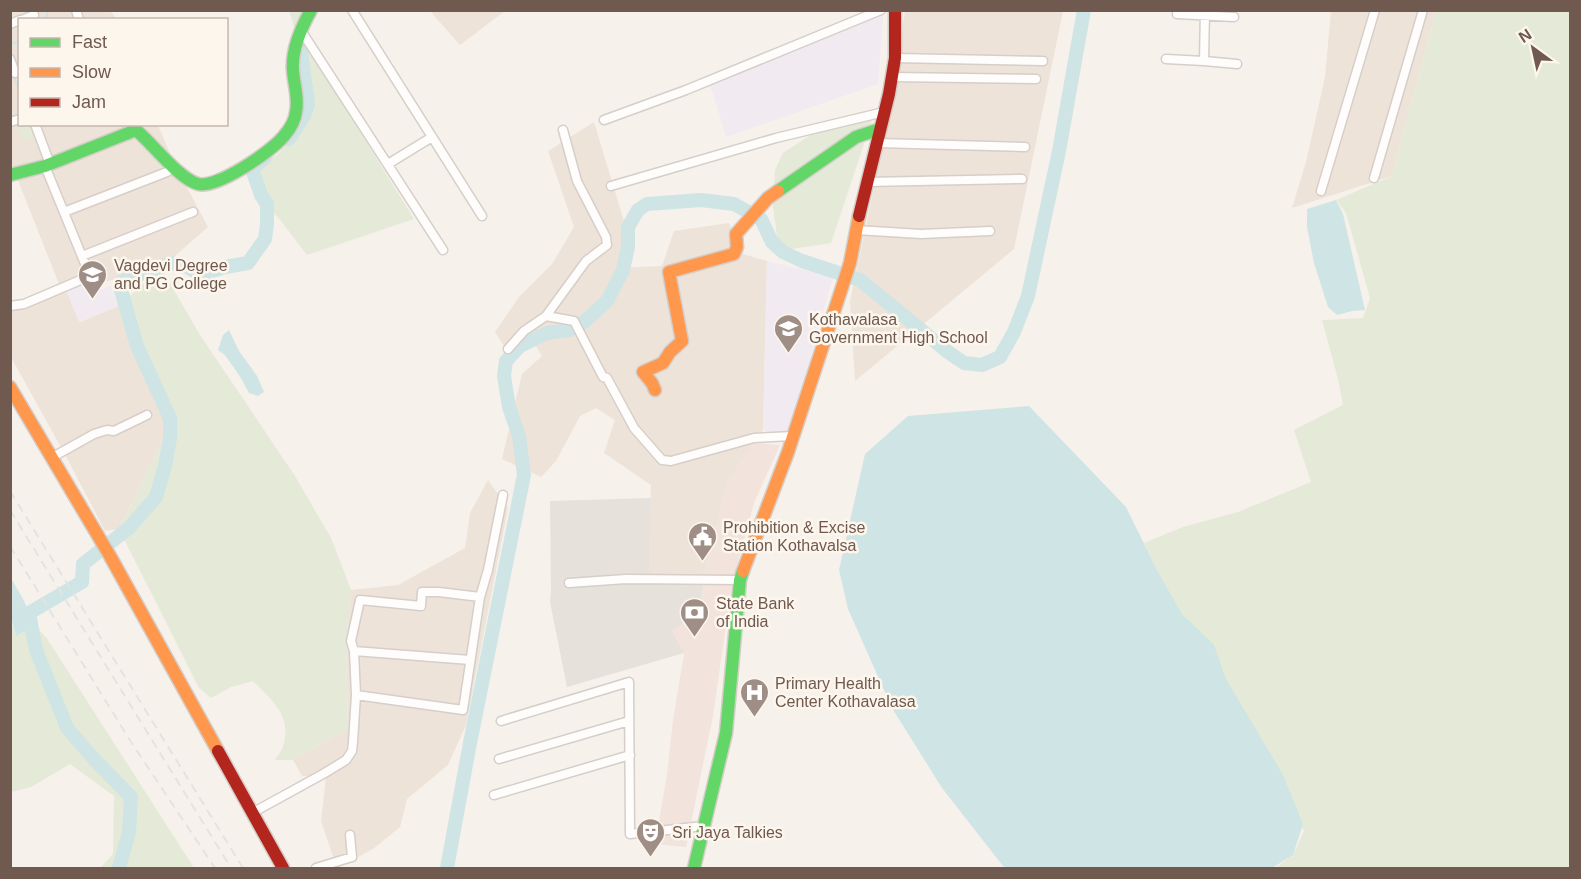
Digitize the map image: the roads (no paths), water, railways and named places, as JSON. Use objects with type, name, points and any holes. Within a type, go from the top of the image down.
[{"type":"main road","points":[[10,175],[48,165],[136,130],[182,174],[196,184],[208,184],[231,175],[278,144],[296,118],[298,107],[293,57],[311,10]]},
{"type":"main road","points":[[694,868],[726,733],[740,580],[793,436],[850,263],[892,77],[895,58],[895,10]]},
{"type":"main road","points":[[655,390],[643,372],[663,363],[670,352],[682,341],[669,272],[734,254],[737,247],[736,234],[768,198],[856,137],[880,129]]},
{"type":"main road","points":[[10,387],[110,556],[283,868]]},
{"type":"street","points":[[352,10],[482,216]]},
{"type":"street","points":[[604,120],[686,90],[880,10]]},
{"type":"street","points":[[1321,190],[1375,10]]},
{"type":"street","points":[[1374,178],[1423,10]]},
{"type":"street","points":[[1176,14],[1205,13],[1234,17]]},
{"type":"street","points":[[1204,61],[1205,13]]},
{"type":"street","points":[[26,18],[34,15]]},
{"type":"street","points":[[302,32],[443,250]]},
{"type":"street","points":[[895,58],[1043,61]]},
{"type":"street","points":[[10,59],[15,73]]},
{"type":"street","points":[[1166,59],[1237,64]]},
{"type":"street","points":[[892,77],[1036,79]]},
{"type":"street","points":[[611,186],[776,138],[884,112]]},
{"type":"street","points":[[10,306],[24,304],[90,276],[64,212],[36,126]]},
{"type":"street","points":[[508,349],[524,331],[546,316],[586,261],[607,245],[606,237],[577,181],[563,130]]},
{"type":"street","points":[[388,164],[432,137]]},
{"type":"street","points":[[877,143],[1025,147]]},
{"type":"street","points":[[64,212],[167,172]]},
{"type":"street","points":[[867,182],[1022,179]]},
{"type":"street","points":[[82,256],[193,212]]},
{"type":"street","points":[[856,230],[921,234],[990,231]]},
{"type":"street","points":[[546,316],[574,321],[603,377],[607,378],[634,428],[662,460],[671,461],[754,438],[793,436]]},
{"type":"street","points":[[51,458],[94,434],[114,430],[147,415]]},
{"type":"street","points":[[356,695],[463,710],[480,597],[488,570],[503,495]]},
{"type":"street","points":[[569,583],[626,579],[740,580]]},
{"type":"street","points":[[252,813],[346,760],[352,751],[356,695],[354,651],[351,641],[360,600],[421,606],[422,592],[480,597]]},
{"type":"street","points":[[354,651],[470,660]]},
{"type":"street","points":[[501,721],[629,682],[630,834],[704,826]]},
{"type":"street","points":[[499,759],[629,721]]},
{"type":"street","points":[[494,795],[630,755]]},
{"type":"street","points":[[316,868],[352,857],[350,835]]},
{"type":"waterway","points":[[47,10],[47,18]]},
{"type":"waterway","points":[[447,868],[524,475],[519,436],[509,407],[504,376],[506,361],[520,346],[547,333],[569,330],[584,322],[607,301],[623,270],[628,247],[628,227],[638,210],[647,204],[701,200],[734,204],[761,219],[772,242],[783,252],[802,261],[860,280],[964,363],[982,365],[1000,357],[1014,332],[1028,296],[1059,151],[1084,10]]},
{"type":"waterway","points":[[10,44],[18,42]]},
{"type":"waterway","points":[[289,139],[304,116],[308,104],[301,51]]},
{"type":"waterway","points":[[14,77],[18,87]]},
{"type":"waterway","points":[[119,868],[129,832],[131,797],[67,728],[36,650],[29,613],[82,582],[83,564],[129,528],[156,497],[165,466],[170,438],[170,418],[137,346],[121,290],[122,281],[171,263],[187,267],[202,275],[225,267],[248,263],[265,239],[267,204],[261,195],[252,169],[265,158]]},
{"type":"railway","points":[[10,491],[243,868]]},
{"type":"railway","points":[[10,510],[231,868]]},
{"type":"railway","points":[[10,546],[131,742],[215,868]]},
{"type":"place","name":"Vagdevi Degree and PG College","points":[[93,300]]},
{"type":"place","name":"Kothavalasa Government High School","points":[[788,354]]},
{"type":"place","name":"Prohibition & Excise Station Kothavalsa","points":[[702,562]]},
{"type":"place","name":"State Bank of India","points":[[695,638]]},
{"type":"place","name":"Primary Health Center Kothavalasa","points":[[754,718]]},
{"type":"place","name":"Sri Jaya Talkies","points":[[651,858]]}]
